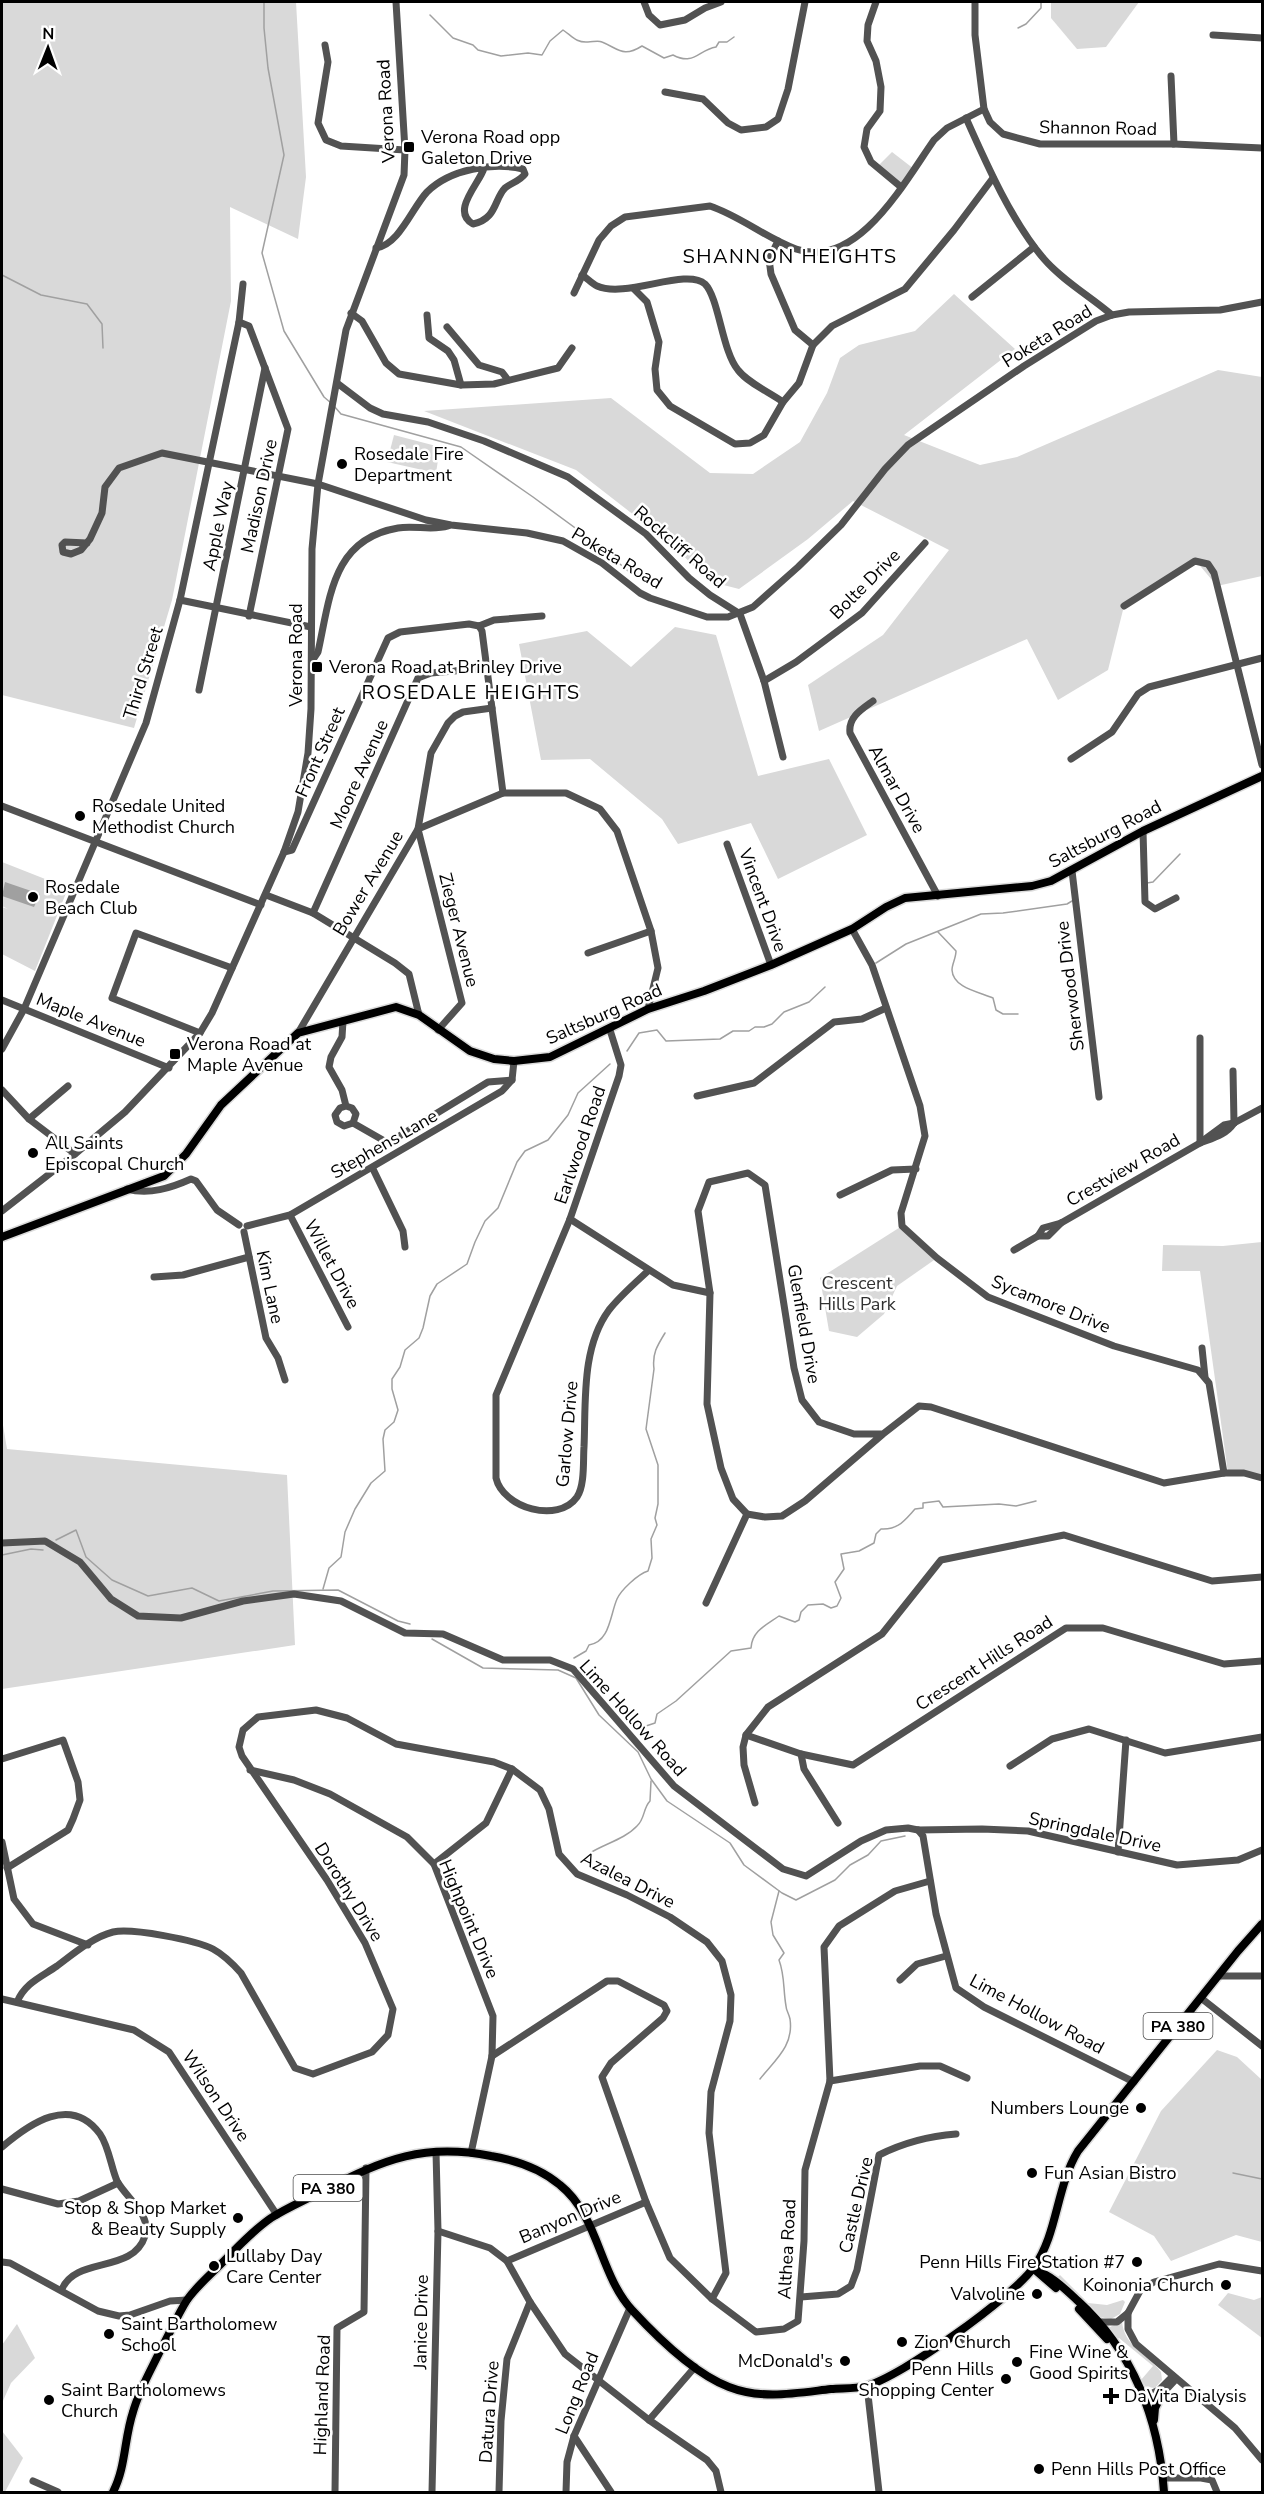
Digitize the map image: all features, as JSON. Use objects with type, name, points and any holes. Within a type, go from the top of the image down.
[{"type":"main road","name":"Saltsburg Road","points":[[2,1237],[164,1176],[186,1154],[221,1105],[298,1033],[396,1007],[419,1015],[470,1051],[494,1059],[514,1061],[550,1057],[610,1030],[648,1009],[704,991],[771,965],[852,929],[905,898],[1032,886],[1051,881],[1143,831],[1263,776]]},
{"type":"main road","name":"PA 380","points":[[113,2493],[121,2473],[130,2424],[137,2401],[187,2300],[250,2235],[277,2214],[366,2168],[394,2158],[436,2152],[471,2153],[503,2158],[547,2175],[568,2192],[589,2224],[612,2278],[630,2308],[695,2367],[728,2387],[753,2394],[779,2395],[867,2386],[914,2361],[959,2332],[994,2305],[1034,2269],[1042,2253],[1071,2163],[1201,1998],[1263,1924]]},
{"type":"main road","points":[[1034,2269],[1045,2273],[1100,2322],[1131,2366],[1154,2426],[1164,2493]]},
{"type":"main road","points":[[1034,2269],[1078,2307],[1105,2337],[1145,2399]]},
{"type":"main road","points":[[1154,2426],[1154,2412],[1162,2394]]},
{"type":"street","name":"Verona Road","points":[[2,1210],[125,1113],[200,1033],[212,1013],[284,852],[303,788],[311,708],[313,522],[318,484],[351,313],[404,174],[405,150],[396,2]]},
{"type":"street","points":[[644,2],[649,15],[660,25],[685,20],[721,2]]},
{"type":"street","points":[[665,92],[703,99],[728,123],[741,130],[766,127],[778,119],[788,89],[805,2]]},
{"type":"street","points":[[876,2],[867,25],[867,41],[876,61],[881,87],[880,111],[867,129],[864,147],[871,162],[901,187]]},
{"type":"street","name":"Shannon Road","points":[[975,2],[975,35],[984,109],[990,122],[1003,134],[1040,144],[1174,144],[1263,148]]},
{"type":"street","points":[[1213,35],[1263,38]]},
{"type":"street","points":[[325,45],[328,62],[318,123],[326,140],[341,146],[405,150]]},
{"type":"street","points":[[1171,76],[1174,144]]},
{"type":"street","points":[[574,293],[599,240],[611,226],[625,217],[710,206],[799,250],[822,252],[848,244],[865,231],[901,187],[934,140],[947,128],[984,109]]},
{"type":"street","points":[[966,118],[993,178],[1034,247],[1063,277],[1112,315]]},
{"type":"street","points":[[376,249],[389,245],[432,188],[460,173],[484,168],[517,167],[524,169],[525,174],[506,188],[494,210],[477,224],[473,224],[467,220],[465,215],[467,199],[484,168]]},
{"type":"street","points":[[634,289],[647,302],[658,342],[657,390],[670,406],[735,444],[750,443],[764,435],[783,402],[799,383],[813,345],[832,326],[905,289],[937,253],[993,178]]},
{"type":"street","points":[[778,241],[769,259],[771,274],[795,330],[813,345]]},
{"type":"street","points":[[972,297],[1034,247]]},
{"type":"street","points":[[582,275],[597,286],[634,289],[674,280],[691,279],[705,284],[731,359],[739,371],[783,402]]},
{"type":"street","name":"Third Street","points":[[2,1049],[24,1009],[146,723],[180,600],[239,322],[243,284]]},
{"type":"street","name":"Poketa Road","points":[[87,543],[102,513],[105,487],[119,468],[162,453],[318,484],[451,525],[527,533],[563,541],[602,563],[640,593],[650,598],[707,617],[718,618],[740,614],[753,607],[775,588],[841,525],[908,445],[1041,355],[1096,321],[1112,315],[1138,312],[1220,310],[1263,302]]},
{"type":"street","points":[[351,313],[362,321],[386,363],[399,374],[461,385],[494,384],[558,368],[572,348]]},
{"type":"street","points":[[427,315],[429,338],[448,351],[454,360],[461,385]]},
{"type":"street","name":"Madison Drive","points":[[239,322],[249,326],[288,429],[249,616]]},
{"type":"street","points":[[447,327],[479,365],[502,372],[508,380]]},
{"type":"street","name":"Apple Way","points":[[199,690],[265,368]]},
{"type":"street","name":"Rockcliff Road","points":[[337,383],[370,408],[383,414],[428,422],[484,441],[568,477],[646,534],[689,578],[740,614]]},
{"type":"street","points":[[312,661],[318,652],[339,567],[349,552],[368,537],[387,530],[451,525]]},
{"type":"street","name":"Bolte Drive","points":[[764,681],[796,662],[862,613],[925,543]]},
{"type":"street","points":[[1124,606],[1195,561],[1208,564],[1214,573],[1263,765]]},
{"type":"street","points":[[180,600],[311,627]]},
{"type":"street","points":[[740,614],[764,681],[783,757]]},
{"type":"street","name":"Front Street","points":[[284,852],[292,850],[388,638],[400,632],[469,624],[480,626],[494,620],[542,616]]},
{"type":"street","points":[[480,626],[503,793],[566,793],[600,809],[617,831],[651,931],[658,968],[648,1009]]},
{"type":"street","points":[[1071,759],[1112,732],[1138,694],[1149,687],[1263,658]]},
{"type":"street","name":"Moore Avenue","points":[[313,913],[418,678],[431,673],[487,668]]},
{"type":"street","name":"Almar Drive","points":[[873,701],[855,716],[849,725],[850,733],[938,896]]},
{"type":"street","points":[[418,829],[431,753],[448,723],[454,716],[463,712],[492,708]]},
{"type":"street","name":"Bower Avenue","points":[[298,1033],[418,829],[503,793]]},
{"type":"street","points":[[2,806],[261,904]]},
{"type":"street","name":"Zieger Avenue","points":[[418,829],[462,1003],[438,1030]]},
{"type":"street","points":[[1143,831],[1143,896],[1145,902],[1155,909],[1176,897]]},
{"type":"street","name":"Vincent Drive","points":[[727,844],[771,965]]},
{"type":"street","name":"Sherwood Drive","points":[[1072,871],[1099,1096]]},
{"type":"street","points":[[266,895],[313,913],[409,974],[419,1015]]},
{"type":"street","name":"Sycamore Drive","points":[[852,929],[872,965],[920,1106],[925,1137],[901,1213],[902,1226],[937,1258],[988,1298],[1114,1346],[1198,1370],[1205,1377]]},
{"type":"street","points":[[588,953],[651,931]]},
{"type":"street","points":[[200,1033],[112,998],[136,933],[232,968]]},
{"type":"street","name":"Maple Avenue","points":[[2,1000],[169,1068]]},
{"type":"street","points":[[698,1096],[754,1083],[834,1022],[862,1019],[886,1008]]},
{"type":"street","points":[[343,1021],[342,1037],[331,1057],[329,1067],[342,1090],[346,1106]]},
{"type":"street","name":"Earlwood Road","points":[[610,1030],[621,1071],[570,1219],[673,1285],[710,1293]]},
{"type":"street","points":[[1200,1038],[1200,1143]]},
{"type":"street","points":[[353,1123],[356,1114],[352,1108],[346,1106],[337,1110],[336,1119],[344,1126],[353,1123],[388,1143],[488,1082],[512,1080],[514,1061]]},
{"type":"street","points":[[1233,1071],[1234,1123]]},
{"type":"street","name":"Stephens Lane","points":[[243,1227],[290,1215],[373,1169],[502,1091],[512,1080]]},
{"type":"street","points":[[29,1119],[68,1086]]},
{"type":"street","points":[[2,1090],[29,1119],[75,1154]]},
{"type":"street","name":"Crestview Road","points":[[1014,1250],[1038,1236],[1048,1236],[1061,1223],[1200,1143],[1216,1129],[1234,1123],[1263,1107]]},
{"type":"street","points":[[373,1169],[403,1231],[405,1247]]},
{"type":"street","points":[[840,1195],[892,1170],[916,1169]]},
{"type":"street","name":"Glenfield Drive","points":[[710,1293],[698,1211],[709,1182],[748,1173],[765,1185],[794,1368],[802,1400],[819,1422],[854,1434],[883,1434]]},
{"type":"street","points":[[127,1189],[149,1191],[173,1187],[191,1179],[196,1181],[217,1210],[243,1227]]},
{"type":"street","name":"Willet Drive","points":[[290,1215],[348,1327]]},
{"type":"street","name":"Garlow Drive","points":[[570,1219],[496,1395],[496,1478],[499,1490],[506,1497],[529,1507],[553,1512],[567,1507],[578,1495],[582,1472],[589,1360],[598,1329],[610,1310],[648,1271]]},
{"type":"street","name":"Kim Lane","points":[[243,1227],[266,1338],[278,1358],[285,1380]]},
{"type":"street","points":[[154,1277],[183,1275],[249,1257]]},
{"type":"street","points":[[710,1293],[707,1404],[721,1468],[733,1499],[747,1514],[765,1517],[782,1516],[805,1501],[919,1406],[931,1407],[1164,1484],[1224,1473],[1244,1473],[1263,1478]]},
{"type":"street","points":[[1202,1348],[1205,1377],[1209,1383],[1224,1473]]},
{"type":"street","points":[[706,1603],[747,1514]]},
{"type":"street","points":[[755,1803],[744,1765],[743,1747],[746,1735],[768,1707],[882,1634],[941,1560],[1064,1535],[1212,1581],[1263,1576]]},
{"type":"street","name":"Lime Hollow Road","points":[[2,1543],[45,1541],[80,1562],[111,1599],[138,1616],[181,1618],[243,1601],[294,1594],[341,1601],[405,1633],[443,1634],[503,1660],[550,1660],[573,1669],[674,1786],[783,1869],[807,1876],[861,1841],[886,1830],[908,1828],[918,1830],[923,1836],[946,1956],[956,1989],[984,2007],[1134,2082]]},
{"type":"street","name":"Crescent Hills Road","points":[[746,1735],[801,1754],[853,1765],[1066,1628],[1103,1628],[1224,1664],[1263,1661]]},
{"type":"street","name":"Azalea Drive","points":[[250,1770],[239,1747],[243,1730],[258,1717],[316,1710],[347,1718],[396,1744],[494,1762],[512,1769],[540,1790],[549,1809],[559,1854],[577,1874],[627,1895],[669,1917],[707,1942],[722,1961],[731,1995],[730,2021],[711,2092],[710,2133],[726,2273],[712,2299]]},
{"type":"street","points":[[1010,1766],[1052,1739],[1089,1729],[1165,1753],[1263,1737]]},
{"type":"street","points":[[2,1759],[63,1740],[78,1782],[80,1800],[68,1830],[7,1868]]},
{"type":"street","points":[[1118,1852],[1126,1740]]},
{"type":"street","points":[[801,1754],[804,1768],[838,1823]]},
{"type":"street","points":[[434,1864],[486,1823],[512,1769]]},
{"type":"street","name":"Highpoint Drive","points":[[250,1770],[294,1780],[330,1794],[407,1837],[434,1864],[493,2016],[492,2056],[471,2153]]},
{"type":"street","name":"Dorothy Drive","points":[[17,2002],[22,1990],[88,1945],[112,1932],[129,1931],[199,1943],[214,1950],[241,1973],[295,2068],[303,2072],[313,2074],[372,2052],[388,2036],[393,2009],[365,1943],[327,1880],[250,1770]]},
{"type":"street","name":"Springdale Drive","points":[[918,1830],[1028,1831],[1177,1865],[1238,1860],[1263,1850]]},
{"type":"street","points":[[2,1842],[14,1899],[33,1924],[88,1945]]},
{"type":"street","name":"Althea Road","points":[[492,2056],[607,1981],[618,1981],[664,2005],[667,2011],[663,2018],[611,2063],[603,2077],[646,2202],[670,2258],[712,2299],[756,2332],[768,2333],[784,2330],[798,2320],[801,2297],[805,2170],[830,2081],[824,1947],[839,1926],[848,1920],[895,1891],[930,1881]]},
{"type":"street","points":[[900,1980],[917,1964],[946,1956]]},
{"type":"street","points":[[1219,1976],[1263,1976]]},
{"type":"street","points":[[1201,1998],[1263,2046]]},
{"type":"street","name":"Wilson Drive","points":[[2,1999],[134,2030],[169,2052],[277,2214]]},
{"type":"street","points":[[830,2081],[920,2066],[940,2066],[967,2078]]},
{"type":"street","points":[[2,2147],[24,2128],[39,2119],[58,2114],[75,2116],[86,2121],[100,2135],[118,2183],[144,2218],[146,2235],[138,2250],[117,2261],[73,2274],[66,2279],[62,2289]]},
{"type":"street","name":"Castle Drive","points":[[801,2297],[838,2294],[851,2286],[857,2270],[879,2155],[897,2146],[928,2137],[956,2134]]},
{"type":"street","name":"Janice Drive","points":[[432,2493],[438,2231],[436,2152]]},
{"type":"street","name":"Highland Road","points":[[335,2493],[337,2328],[364,2312],[366,2168]]},
{"type":"street","points":[[2,2189],[58,2204],[80,2201],[118,2183]]},
{"type":"street","name":"Banyon Drive","points":[[507,2261],[589,2224],[646,2202]]},
{"type":"street","points":[[438,2231],[490,2248],[507,2261],[530,2302],[565,2354],[649,2420],[707,2460],[716,2471],[721,2493]]},
{"type":"street","points":[[2,2262],[10,2263],[62,2289],[98,2311],[119,2316],[130,2315],[170,2301],[187,2300]]},
{"type":"street","points":[[1100,2322],[1117,2322],[1128,2313],[1142,2289],[1154,2282],[1219,2264],[1263,2271]]},
{"type":"street","name":"Datura Drive","points":[[499,2493],[501,2421],[507,2359],[530,2302]]},
{"type":"street","name":"Long Road","points":[[566,2493],[567,2462],[574,2436],[630,2308]]},
{"type":"street","points":[[1128,2313],[1128,2329],[1134,2341],[1235,2428],[1263,2460]]},
{"type":"street","points":[[959,2332],[966,2343]]},
{"type":"street","points":[[649,2420],[695,2367]]},
{"type":"street","points":[[1145,2399],[1174,2377]]},
{"type":"street","points":[[1145,2399],[1162,2394],[1174,2377]]},
{"type":"street","points":[[867,2386],[879,2493]]},
{"type":"street","points":[[574,2436],[611,2493]]},
{"type":"street","points":[[1163,2478],[1212,2480],[1217,2493]]},
{"type":"street","points":[[33,2481],[58,2493]]},
{"type":"green space","points":[[2,2],[296,2],[306,177],[298,239],[230,207],[231,301],[172,600],[134,728],[2,695]]},
{"type":"green space","points":[[1051,2],[1139,2],[1106,47],[1077,49],[1051,18]]},
{"type":"green space","points":[[892,152],[914,169],[901,187],[877,167]]},
{"type":"green space","points":[[954,294],[1015,349],[904,435],[980,465],[1017,457],[1218,370],[1262,377],[1262,576],[1217,586],[1196,561],[1124,606],[1108,670],[1058,700],[1027,639],[819,731],[808,685],[883,635],[949,550],[853,501],[808,539],[739,589],[708,581],[675,547],[576,470],[424,411],[611,398],[710,473],[753,474],[800,442],[827,393],[840,358],[859,345],[915,331]]},
{"type":"green space","points":[[394,435],[440,447],[436,473],[387,462]]},
{"type":"green space","points":[[675,627],[716,635],[758,776],[829,759],[867,835],[778,879],[751,823],[678,844],[662,819],[590,759],[541,760],[519,644],[587,631],[631,667]]},
{"type":"green space","points":[[2,862],[68,888],[35,971],[2,954],[2,907],[8,909],[2,906]]},
{"type":"green space","name":"Crescent Hills Park","points":[[902,1226],[937,1258],[897,1286],[884,1314],[857,1337],[829,1331],[820,1278]]},
{"type":"green space","points":[[1262,1242],[1262,1478],[1228,1473],[1200,1271],[1162,1271],[1163,1245],[1223,1246]]},
{"type":"green space","points":[[2,1419],[7,1449],[287,1475],[295,1645],[2,1689]]},
{"type":"green space","points":[[1217,2050],[1237,2057],[1262,2080],[1262,2242],[1236,2235],[1171,2261],[1154,2236],[1109,2212],[1161,2111]]},
{"type":"green space","points":[[1060,2275],[1088,2303],[1107,2305],[1123,2300],[1125,2302],[1120,2314],[1111,2319],[1099,2317],[1057,2278]]},
{"type":"green space","points":[[1228,2293],[1254,2300],[1262,2297],[1262,2338],[1218,2305]]},
{"type":"green space","points":[[1122,2321],[1132,2344],[1161,2372],[1162,2380],[1155,2388],[1146,2387],[1141,2380],[1153,2366],[1119,2338],[1117,2339],[1108,2328]]},
{"type":"green space","points":[[17,2324],[35,2358],[11,2383],[2,2403],[2,2345]]},
{"type":"green space","points":[[2,2431],[23,2458],[5,2492],[2,2492]]},
{"type":"shaded area","points":[[5,882],[40,894],[34,907],[2,896]]},
{"type":"waterway","points":[[264,2],[268,68],[284,155],[262,253],[284,331],[324,397],[331,403]]},
{"type":"waterway","points":[[1018,28],[1026,24],[1041,8],[1041,2]]},
{"type":"waterway","points":[[430,15],[453,38],[473,45],[478,50],[501,56],[528,53],[542,55],[550,41],[563,30],[574,39],[584,42],[600,41],[625,52],[642,46],[664,58],[673,55],[686,59],[734,37]]},
{"type":"waterway","points":[[2,275],[41,295],[87,304],[102,324],[103,348]]},
{"type":"waterway","points":[[334,406],[341,414],[461,447],[593,541],[634,576]]},
{"type":"waterway","points":[[1147,883],[1153,882],[1180,854]]},
{"type":"waterway","points":[[876,963],[906,944],[981,914],[1067,904],[1072,901]]},
{"type":"waterway","points":[[938,932],[956,951],[952,970],[957,981],[993,998],[996,1010],[1003,1014],[1018,1014]]},
{"type":"waterway","points":[[627,1051],[639,1033],[657,1030],[666,1041],[720,1039],[733,1031],[749,1031],[755,1027],[764,1027],[772,1024],[784,1012],[809,1002],[825,987]]},
{"type":"waterway","points":[[323,1589],[329,1568],[341,1557],[345,1532],[355,1509],[371,1483],[385,1471],[383,1439],[385,1430],[394,1422],[398,1410],[392,1389],[392,1379],[400,1367],[405,1350],[419,1338],[430,1296],[437,1284],[467,1264],[485,1221],[498,1208],[517,1162],[525,1151],[548,1140],[568,1115],[578,1093],[610,1064]]},
{"type":"waterway","points":[[574,1658],[586,1651],[589,1645],[601,1639],[608,1627],[619,1595],[635,1579],[648,1571],[652,1558],[651,1539],[657,1525],[655,1518],[658,1504],[658,1465],[646,1429],[654,1354],[665,1333]]},
{"type":"waterway","points":[[631,1724],[646,1726],[655,1723],[657,1714],[676,1701],[731,1651],[751,1648],[757,1633],[779,1616],[795,1622],[799,1620],[801,1612],[808,1605],[823,1604],[831,1608],[837,1606],[841,1598],[835,1582],[844,1569],[841,1554],[859,1551],[874,1543],[876,1534],[881,1529],[892,1528],[900,1524],[915,1509],[923,1508],[923,1503],[939,1501],[943,1507],[999,1504],[1016,1506],[1036,1501]]},
{"type":"waterway","points":[[56,1540],[76,1530],[86,1557],[112,1580],[148,1596],[192,1588],[219,1601],[273,1591],[338,1590],[398,1621],[410,1624]]},
{"type":"waterway","points":[[2,1555],[31,1549],[43,1550]]},
{"type":"waterway","points":[[432,1639],[483,1668],[558,1670],[576,1678],[599,1715],[638,1752],[651,1779],[667,1801],[730,1843],[744,1865],[782,1893],[796,1900],[835,1880],[850,1865],[868,1855],[881,1841],[905,1836]]},
{"type":"waterway","points":[[590,1853],[627,1834],[640,1823],[650,1801],[651,1781]]},
{"type":"waterway","points":[[760,2079],[782,2052],[790,2029],[779,1960],[784,1953],[773,1935],[771,1922],[779,1891]]},
{"type":"waterway","points":[[1233,2173],[1262,2179]]},
{"type":"place","name":"Verona Road opp Galeton Drive","points":[[409,147]]},
{"type":"place","name":"Rosedale Fire Department","points":[[342,464]]},
{"type":"place","name":"Verona Road at Brinley Drive","points":[[317,667]]},
{"type":"place","name":"Rosedale United Methodist Church","points":[[80,816]]},
{"type":"place","name":"Rosedale Beach Club","points":[[33,897]]},
{"type":"place","name":"Verona Road at Maple Avenue","points":[[175,1054]]},
{"type":"place","name":"All Saints Episcopal Church","points":[[33,1153]]},
{"type":"place","name":"Numbers Lounge","points":[[1141,2108]]},
{"type":"place","name":"Fun Asian Bistro","points":[[1032,2173]]},
{"type":"place","name":"Stop & Shop Market & Beauty Supply","points":[[238,2218]]},
{"type":"place","name":"Penn Hills Fire Station #7","points":[[1137,2262]]},
{"type":"place","name":"Lullaby Day Care Center","points":[[214,2266]]},
{"type":"place","name":"Koinonia Church","points":[[1226,2285]]},
{"type":"place","name":"Valvoline","points":[[1037,2294]]},
{"type":"place","name":"Saint Bartholomew School","points":[[109,2334]]},
{"type":"place","name":"Zion Church","points":[[902,2342]]},
{"type":"place","name":"McDonald's","points":[[845,2361]]},
{"type":"place","name":"Fine Wine & Good Spirits","points":[[1017,2362]]},
{"type":"place","name":"Penn Hills Shopping Center","points":[[1006,2379]]},
{"type":"place","name":"DaVita Dialysis","points":[[1111,2396]]},
{"type":"place","name":"Saint Bartholomews Church","points":[[49,2400]]},
{"type":"place","name":"Penn Hills Post Office","points":[[1039,2469]]},
{"type":"district","name":"SHANNON HEIGHTS","points":[[790,256]]},
{"type":"district","name":"ROSEDALE HEIGHTS","points":[[471,692]]}]
